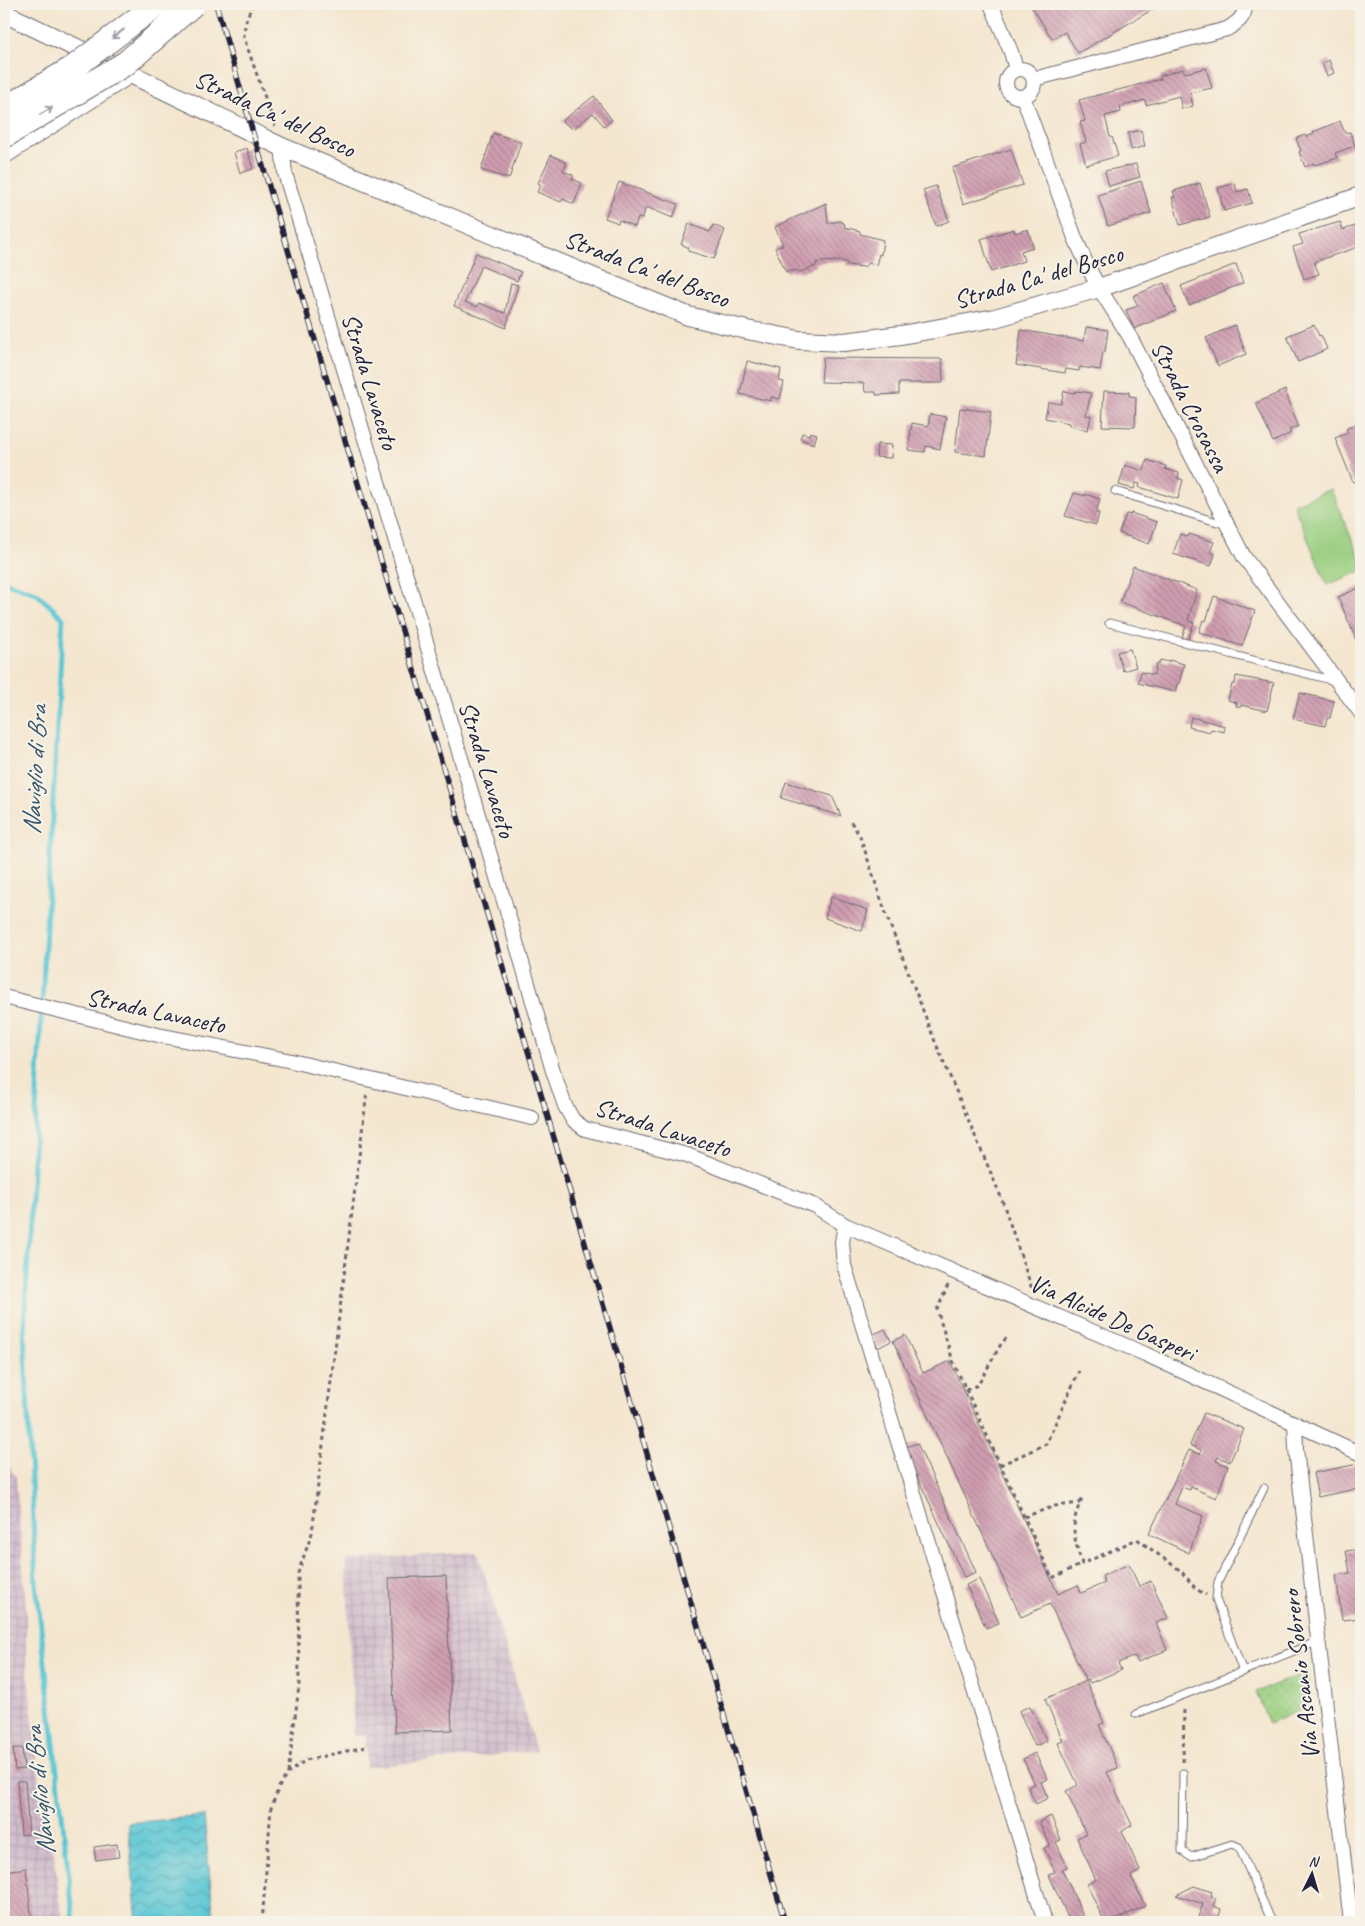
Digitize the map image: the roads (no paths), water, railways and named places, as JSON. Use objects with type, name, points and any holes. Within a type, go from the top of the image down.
[{"type":"highway","points":[[4,109],[73,68],[156,4]]},
{"type":"highway","points":[[4,136],[126,63],[193,4]]},
{"type":"street","points":[[991,4],[1016,69]]},
{"type":"street","points":[[1034,79],[1226,29],[1239,22],[1246,10],[1246,4]]},
{"type":"street","name":"Strada Ca' del Bosco","points":[[4,13],[282,147],[688,316],[799,340],[844,342],[901,335],[995,318],[1099,288],[1361,196]]},
{"type":"street","points":[[1016,69],[1027,70],[1034,79],[1033,90],[1029,95],[1023,97],[1012,95],[1006,86],[1008,76],[1016,69]]},
{"type":"street","points":[[4,157],[133,74]]},
{"type":"street","name":"Strada Crosassa","points":[[1023,97],[1075,238],[1099,288],[1130,337],[1244,557],[1361,713]]},
{"type":"street","name":"Strada Lavaceto","points":[[282,147],[285,173],[510,921],[553,1071],[573,1120],[585,1129],[687,1155],[815,1206],[845,1225]]},
{"type":"street","name":"Strada Lavaceto","points":[[4,997],[158,1035],[287,1060],[532,1118]]},
{"type":"street","points":[[845,1225],[842,1242],[844,1264],[1044,1922]]},
{"type":"street","name":"Via Alcide De Gasperi","points":[[845,1225],[1146,1354],[1361,1454]]},
{"type":"street","name":"Via Ascanio Sobrero","points":[[1295,1423],[1296,1449],[1351,1922]]},
{"type":"lane","points":[[1116,491],[1227,526]]},
{"type":"lane","points":[[1109,623],[1338,682]]},
{"type":"lane","points":[[1243,1672],[1216,1599],[1218,1582],[1264,1488]]},
{"type":"lane","points":[[1136,1714],[1319,1641]]},
{"type":"lane","points":[[1183,1773],[1182,1851],[1191,1857],[1232,1844],[1239,1846],[1272,1922]]},
{"type":"water","points":[[204,1816],[214,1922],[137,1922],[128,1823]]},
{"type":"waterway","name":"Naviglio di Bra","points":[[4,582],[36,593],[63,618],[24,1331],[36,1583],[74,1922]]},
{"type":"railway","points":[[216,4],[549,1121],[785,1922]]}]
